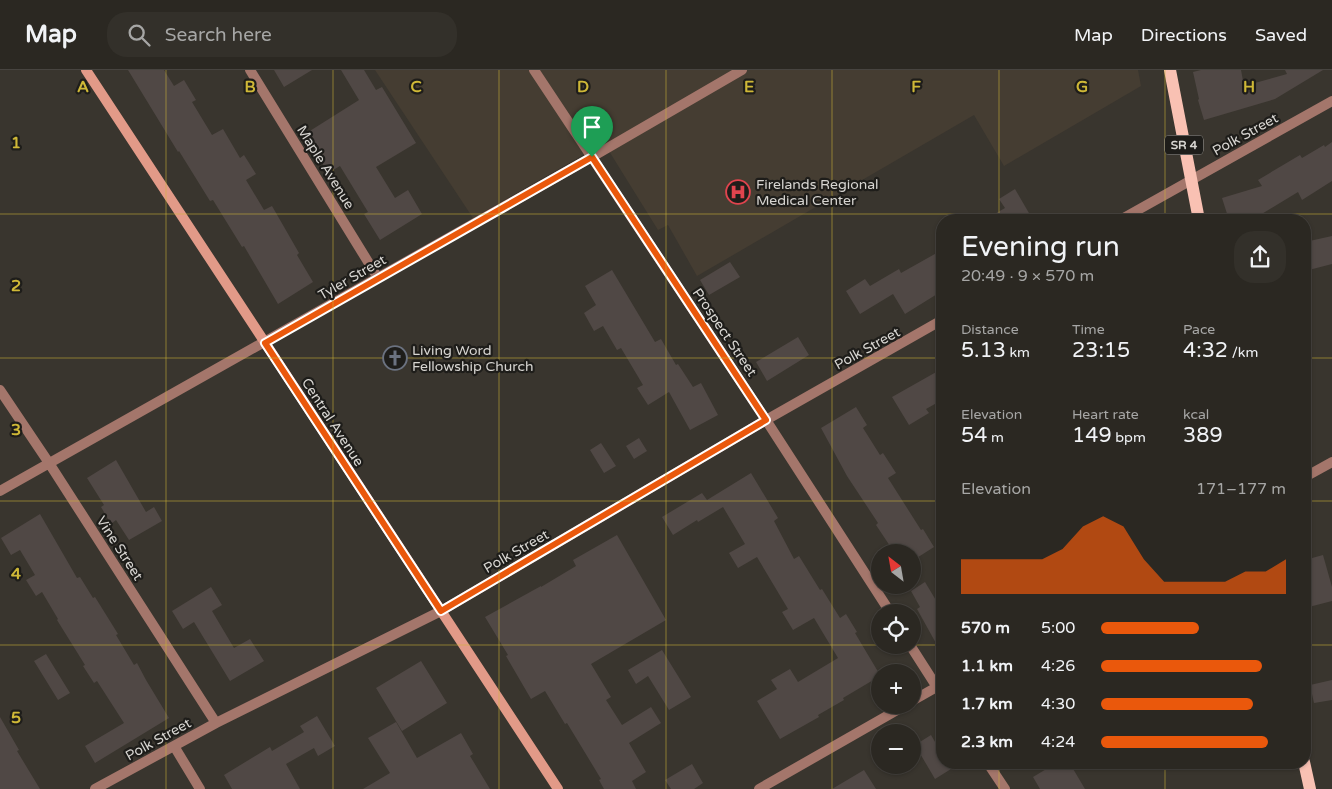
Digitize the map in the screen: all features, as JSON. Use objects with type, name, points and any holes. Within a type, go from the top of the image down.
[{"type":"main road","name":"SR 4","points":[[1170,70],[1198,214]]},
{"type":"main road","points":[[1306,769],[1310,789]]},
{"type":"street","name":"Central Avenue","points":[[86,70],[558,789]]},
{"type":"street","name":"Maple Avenue","points":[[250,70],[378,278]]},
{"type":"street","name":"Prospect Street","points":[[534,70],[766,420],[885,604]]},
{"type":"street","name":"Tyler Street","points":[[0,491],[265,343],[742,70]]},
{"type":"street","name":"Polk Street","points":[[1131,214],[1332,101]]},
{"type":"street","name":"Polk Street","points":[[95,789],[216,723],[441,611],[766,420],[936,323]]},
{"type":"street","name":"Vine Street","points":[[0,390],[216,723]]},
{"type":"street","points":[[1311,474],[1332,462]]},
{"type":"street","points":[[916,654],[936,682]]},
{"type":"street","points":[[921,697],[936,691]]},
{"type":"street","points":[[759,789],[890,714]]},
{"type":"street","points":[[174,746],[200,789]]},
{"type":"street","points":[[991,769],[1004,789]]},
{"type":"shaded area","name":"Firelands Regional Medical Center","points":[[375,70],[1138,70],[1141,86],[1004,166],[974,115],[697,276],[668,225],[658,230],[604,143],[473,218]]},
{"type":"building","points":[[128,70],[164,70],[174,86],[184,80],[196,100],[192,102],[212,135],[223,129],[240,158],[244,155],[256,174],[246,180],[264,210],[272,206],[313,282],[278,304],[244,246],[242,247],[213,200],[210,201]]},
{"type":"building","points":[[274,70],[312,70],[284,87]]},
{"type":"building","points":[[341,70],[364,70],[376,90],[382,87],[416,143],[376,167],[395,198],[408,190],[422,214],[380,240],[364,214],[368,212],[340,166],[328,173],[305,134],[359,100]]},
{"type":"building","points":[[1201,70],[1241,70],[1244,86],[1287,74],[1285,70],[1323,70],[1275,99],[1204,120],[1193,72]]},
{"type":"building","points":[[1332,142],[1332,181],[1302,200],[1298,192],[1262,214],[1227,214],[1222,198],[1262,186],[1258,180],[1300,155],[1302,158],[1324,145],[1325,147]]},
{"type":"building","points":[[1015,189],[1030,214],[994,214],[1005,208],[999,199]]},
{"type":"building","points":[[1332,236],[1332,264],[1311,269],[1311,241]]},
{"type":"building","points":[[936,253],[936,295],[905,314],[893,294],[860,314],[846,291],[865,279],[870,286],[899,269],[901,273]]},
{"type":"building","points":[[730,262],[740,277],[709,295],[700,280]]},
{"type":"building","points":[[612,270],[655,342],[661,339],[676,365],[678,364],[693,387],[701,383],[718,415],[690,430],[669,392],[648,405],[637,388],[643,385],[621,348],[617,350],[603,326],[594,331],[584,313],[596,305],[585,286]]},
{"type":"building","points":[[798,337],[809,355],[767,381],[756,362]]},
{"type":"building","points":[[936,372],[936,403],[926,409],[929,413],[909,425],[892,397]]},
{"type":"building","points":[[856,407],[867,425],[863,428],[880,455],[883,453],[896,473],[888,478],[934,547],[921,555],[921,544],[889,544],[876,525],[878,523],[847,476],[821,428]]},
{"type":"building","points":[[639,438],[647,451],[634,459],[626,446]]},
{"type":"building","points":[[601,443],[616,466],[604,473],[590,450]]},
{"type":"building","points":[[116,460],[146,512],[154,507],[162,521],[129,540],[116,520],[111,524],[101,507],[104,505],[87,478]]},
{"type":"building","points":[[751,473],[778,518],[774,521],[794,559],[799,556],[840,618],[846,614],[873,664],[871,664],[871,681],[818,715],[819,717],[780,739],[757,701],[777,689],[771,680],[790,669],[798,682],[838,658],[814,618],[793,630],[782,612],[788,609],[757,557],[738,568],[729,553],[745,544],[723,507],[673,535],[662,517],[702,493],[707,500]]},
{"type":"building","points":[[40,514],[77,578],[80,577],[93,598],[95,597],[118,634],[116,635],[134,665],[137,663],[169,718],[95,763],[85,746],[124,723],[97,681],[94,683],[83,666],[85,665],[42,592],[36,596],[26,580],[35,575],[20,550],[11,555],[1,538]]},
{"type":"building","points":[[617,535],[666,620],[591,664],[611,697],[606,700],[622,725],[651,707],[661,723],[629,743],[646,772],[632,781],[636,789],[604,789],[599,780],[601,779],[545,691],[531,699],[485,617],[576,566],[573,560]]},
{"type":"building","points":[[1323,555],[1332,587],[1332,601],[1311,606],[1311,558]]},
{"type":"building","points":[[925,582],[936,600],[936,643],[921,616],[921,604],[918,604],[913,594],[921,594],[921,585]]},
{"type":"building","points":[[211,587],[222,605],[212,611],[234,648],[250,639],[264,661],[230,681],[194,622],[183,629],[172,611]]},
{"type":"building","points":[[662,650],[691,697],[669,710],[648,676],[636,684],[628,670]]},
{"type":"building","points":[[46,654],[70,693],[58,700],[34,661]]},
{"type":"building","points":[[421,661],[447,703],[402,731],[376,688]]},
{"type":"building","points":[[1332,680],[1332,700],[1314,703],[1311,685]]},
{"type":"building","points":[[317,716],[335,746],[318,756],[314,748],[286,764],[300,789],[232,789],[224,775],[270,747],[272,751],[304,732],[300,726]]},
{"type":"building","points":[[0,717],[19,750],[17,751],[40,789],[0,789]]},
{"type":"building","points":[[396,722],[417,758],[461,733],[473,754],[470,756],[490,789],[363,789],[390,773],[368,738]]},
{"type":"building","points":[[931,735],[936,744],[936,769],[951,769],[935,779],[921,755],[921,741]]},
{"type":"building","points":[[692,764],[703,783],[694,789],[671,789],[665,780]]},
{"type":"building","points":[[1046,769],[1073,769],[1085,789],[1040,789],[1033,777]]},
{"type":"building","points":[[864,770],[876,789],[832,789]]},
{"type":"place","name":"Firelands Regional Medical Center","points":[[738,192]]},
{"type":"place","name":"Living Word Fellowship Church","points":[[395,358]]},
{"type":"route","points":[[592,157],[766,420],[441,611],[265,343],[592,157]]}]
